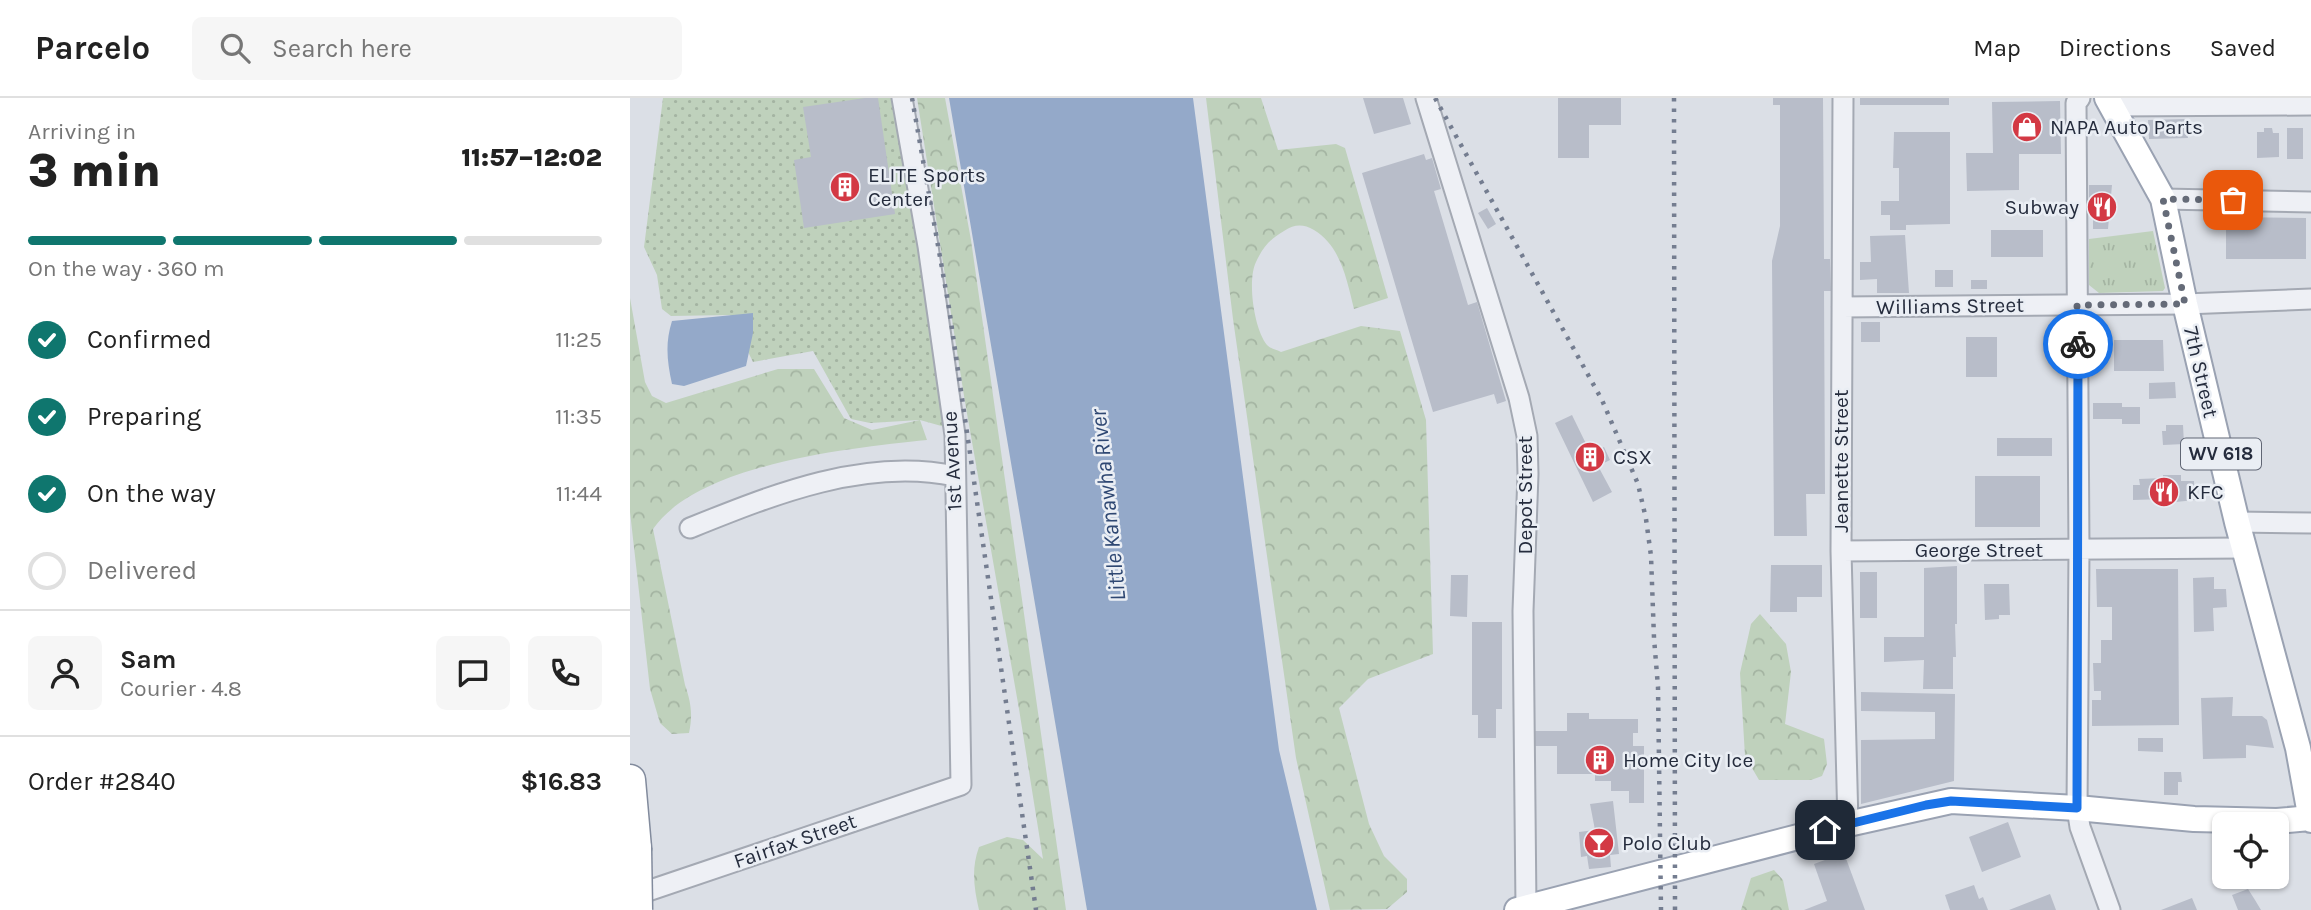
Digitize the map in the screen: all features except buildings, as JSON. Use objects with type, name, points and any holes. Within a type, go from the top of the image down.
[{"type":"highway","points":[[630,780],[636,848],[637,910]]},
{"type":"main road","name":"7th Street","points":[[2109,102],[2163,199],[2237,522],[2304,748],[2311,819]]},
{"type":"main road","points":[[1521,909],[1848,824],[1951,801],[2206,819],[2311,819]]},
{"type":"street","name":"1st Avenue","points":[[902,98],[928,246],[955,435],[961,785]]},
{"type":"street","name":"Depot Street","points":[[1426,98],[1519,398],[1527,436],[1521,909]]},
{"type":"street","name":"Jeanette Street","points":[[1843,98],[1841,551],[1848,824]]},
{"type":"street","points":[[2080,98],[2076,103],[2079,550],[2077,808],[2080,827],[2110,910]]},
{"type":"street","points":[[2109,102],[2307,103]]},
{"type":"street","points":[[2163,199],[2311,202]]},
{"type":"street","name":"Williams Street","points":[[1842,307],[2185,304],[2311,299]]},
{"type":"street","points":[[690,528],[811,484],[882,471],[930,471],[955,476]]},
{"type":"street","points":[[2237,522],[2311,523]]},
{"type":"street","name":"George Street","points":[[1841,551],[2244,548]]},
{"type":"street","name":"Fairfax Street","points":[[630,897],[961,785]]},
{"type":"green space","points":[[663,98],[896,98],[922,244],[945,427],[920,420],[870,423],[851,419],[813,351],[753,362],[730,315],[671,316],[662,309],[657,275],[644,247]]},
{"type":"green space","points":[[917,98],[945,98],[971,240],[1066,910],[979,910],[976,894],[974,871],[979,847],[1007,837],[1023,840],[1043,859],[965,402]]},
{"type":"green space","points":[[1206,98],[1261,98],[1278,150],[1336,144],[1345,148],[1388,298],[1354,309],[1342,265],[1331,245],[1310,228],[1292,227],[1267,244],[1253,270],[1255,316],[1262,338],[1267,345],[1281,352],[1361,326],[1400,331],[1426,420],[1433,654],[1368,679],[1339,708],[1369,824],[1384,856],[1407,879],[1407,892],[1387,909],[1330,910],[1296,758],[1233,319]]},
{"type":"green space","points":[[2153,231],[2165,288],[2163,291],[2099,293],[2089,285],[2089,239]]},
{"type":"green space","points":[[630,298],[645,382],[652,396],[666,403],[778,369],[814,369],[844,418],[872,430],[920,420],[927,440],[819,454],[740,474],[705,488],[675,507],[653,529],[690,703],[689,733],[672,734],[660,723],[650,689],[630,512]]},
{"type":"green space","points":[[1760,614],[1786,644],[1791,672],[1785,724],[1824,739],[1827,764],[1822,776],[1811,780],[1759,780],[1745,756],[1740,673],[1751,624]]},
{"type":"green space","points":[[1774,870],[1783,880],[1789,910],[1741,910],[1751,878]]},
{"type":"water","name":"Little Kanawha River","points":[[949,98],[1193,98],[1279,750],[1317,910],[1087,910]]},
{"type":"water","points":[[753,313],[753,333],[746,366],[684,386],[672,384],[668,337],[672,321]]},
{"type":"railway","points":[[912,98],[949,308],[1036,910]]},
{"type":"railway","points":[[1435,98],[1602,400],[1638,484],[1651,556],[1658,687],[1661,910]]},
{"type":"railway","points":[[1674,98],[1675,910]]},
{"type":"way so far","points":[[2078,344],[2077,305],[2185,304],[2163,199],[2233,200]]},
{"type":"place","name":"NAPA Auto Parts","points":[[2027,127]]},
{"type":"place","name":"ELITE Sports Center","points":[[845,187]]},
{"type":"place","name":"Subway","points":[[2102,207]]},
{"type":"place","name":"CSX","points":[[1590,457]]},
{"type":"place","name":"KFC","points":[[2164,492]]},
{"type":"place","name":"Home City Ice","points":[[1600,760]]},
{"type":"place","name":"Polo Club","points":[[1599,843]]},
{"type":"route","points":[[1825,830],[1951,801],[2077,808],[2078,344]]}]
